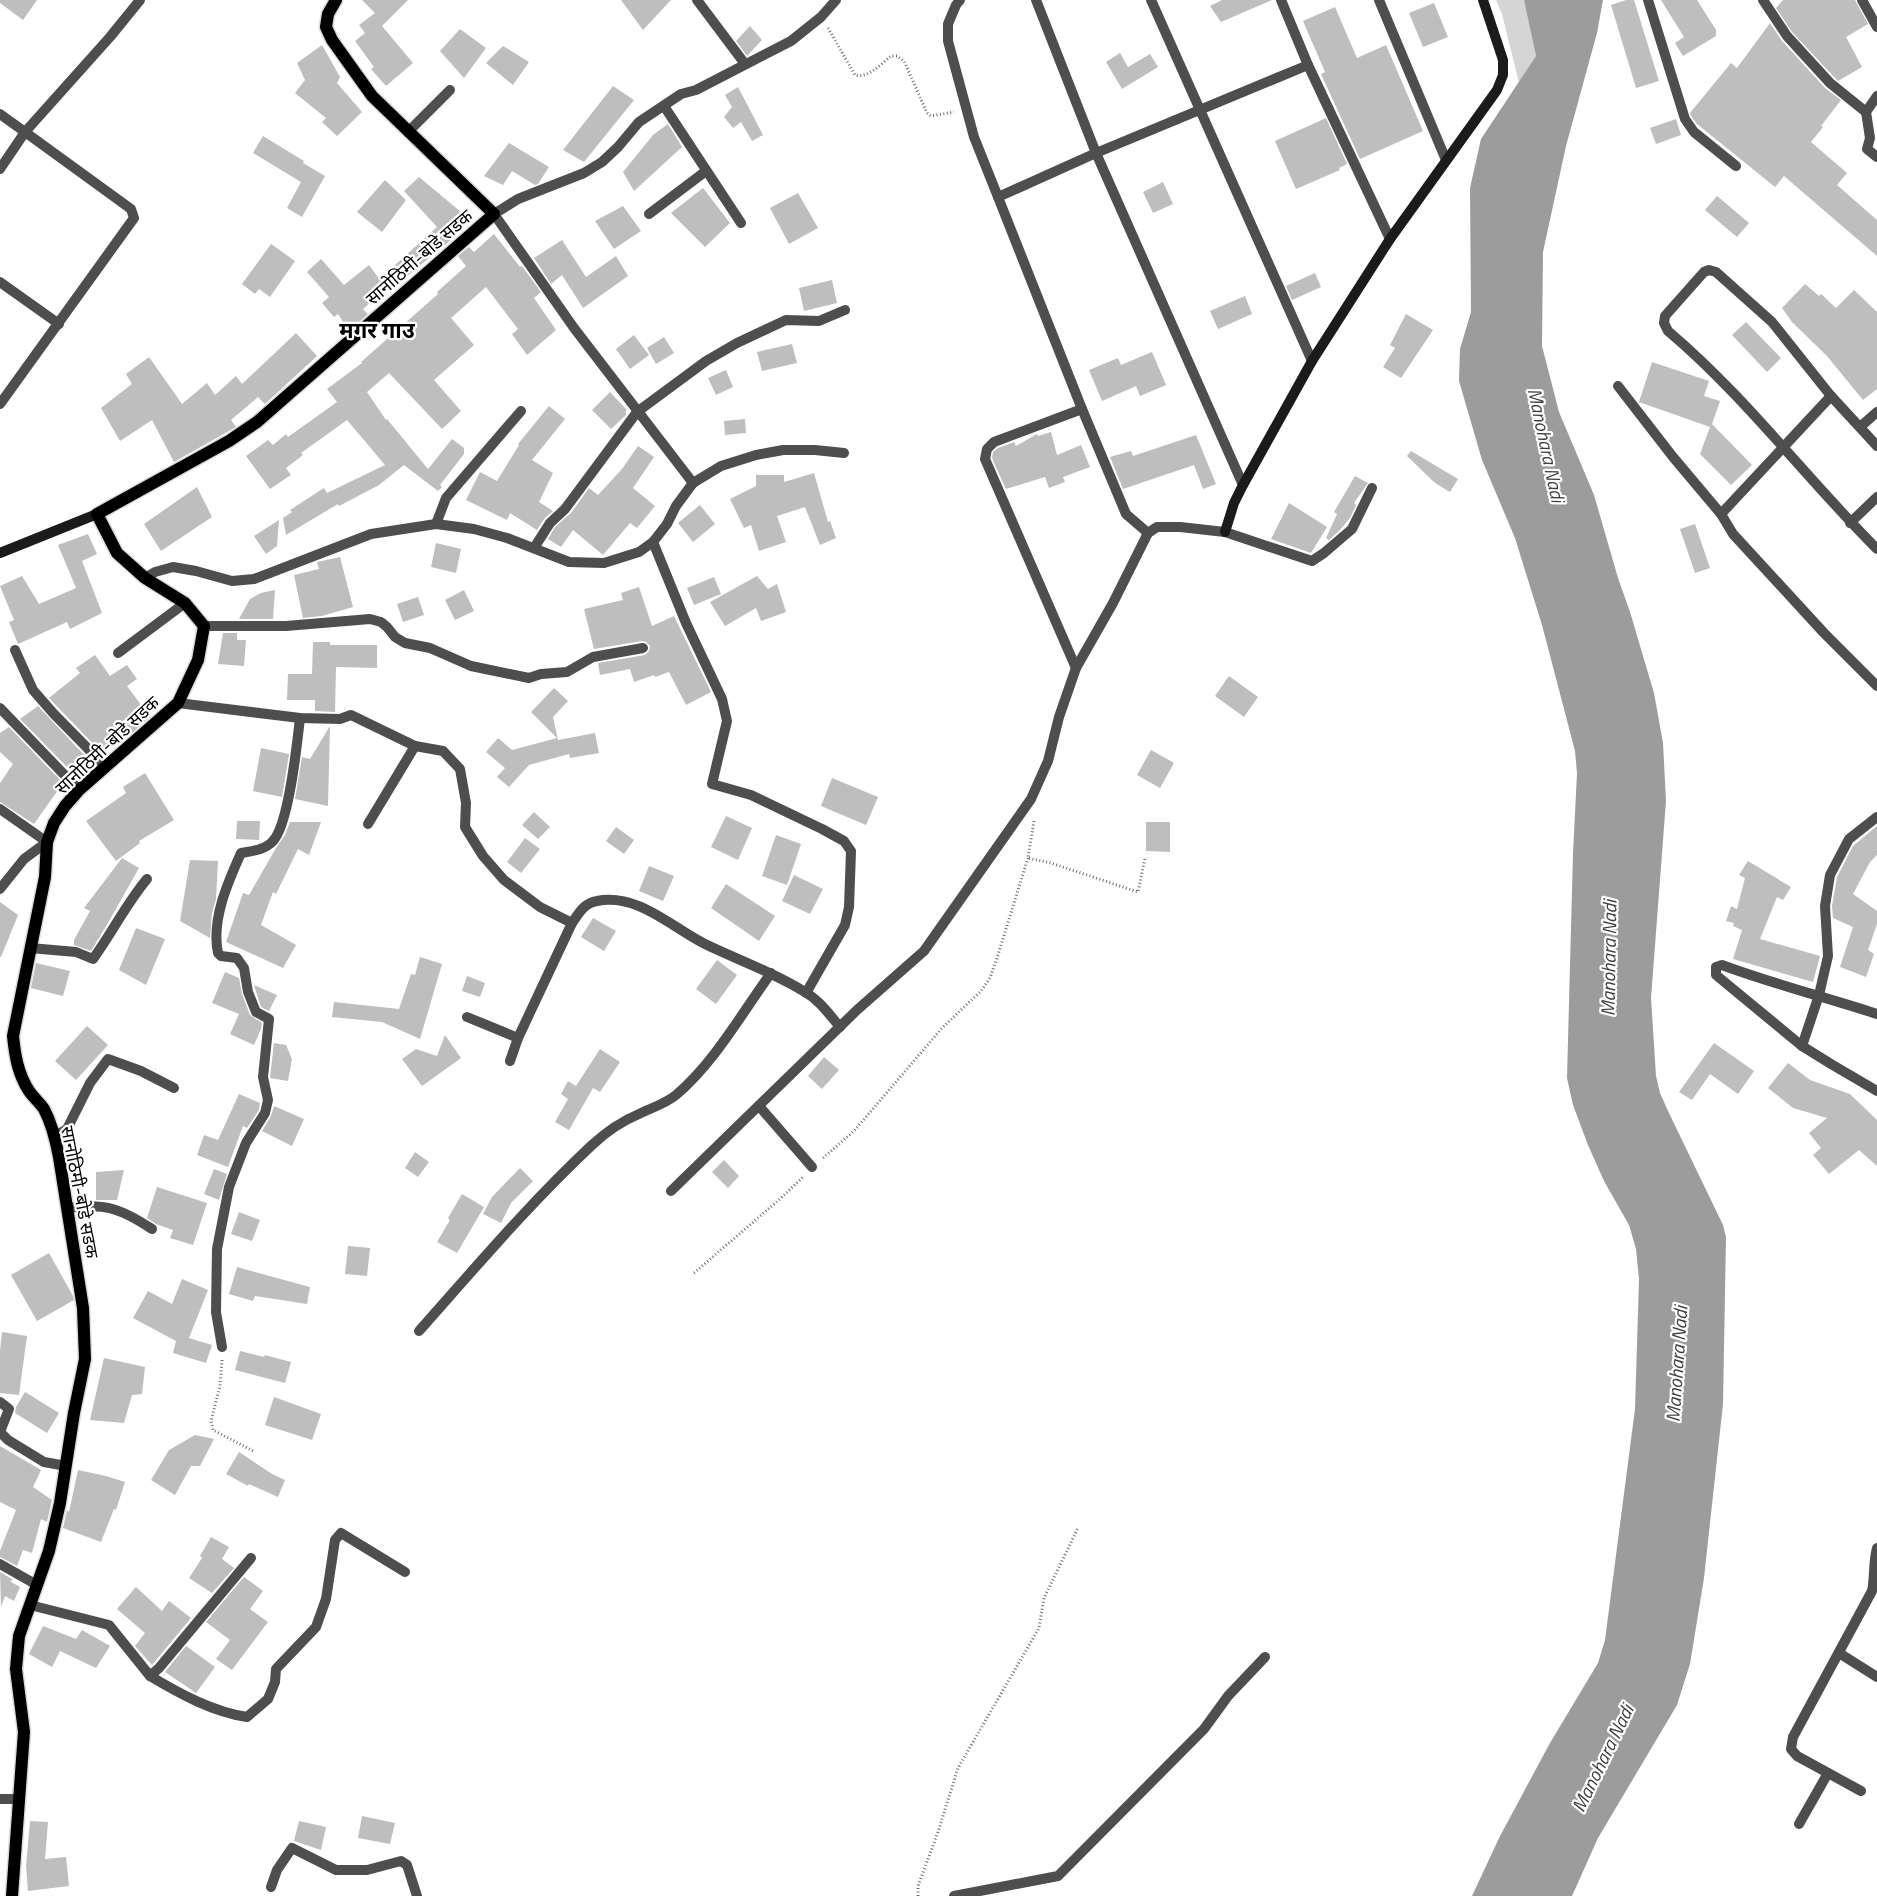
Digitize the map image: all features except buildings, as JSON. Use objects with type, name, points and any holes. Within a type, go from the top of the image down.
[{"type":"main road","name":"सानोठिमी-बोडे सडक","points":[[98,514],[229,441],[257,422],[494,214],[372,96],[332,40],[326,27],[328,14],[336,0]]},
{"type":"main road","points":[[98,514],[117,553],[145,578],[185,603],[204,626]]},
{"type":"main road","name":"सानोठिमी-बोडे सडक","points":[[12,1896],[24,1732],[16,1669],[19,1636],[49,1551],[60,1503],[74,1413],[85,1359],[83,1308],[55,1136],[44,1109],[30,1092],[20,1075],[15,1058],[13,1036],[45,876],[47,842],[54,823],[79,790],[178,703],[198,660],[204,626]]},
{"type":"street","points":[[0,168],[25,132],[110,37],[140,0]]},
{"type":"street","points":[[693,483],[574,328],[494,214],[518,200],[584,172],[602,162],[618,147],[639,122],[681,94],[696,90],[791,42],[821,17],[836,0]]},
{"type":"street","points":[[960,0],[948,24],[948,41],[974,137],[1082,409],[1126,514],[1148,534]]},
{"type":"street","points":[[1036,0],[1096,153],[1243,485]]},
{"type":"street","points":[[1151,0],[1312,361]]},
{"type":"street","points":[[1281,0],[1308,65],[1390,239]]},
{"type":"street","points":[[1379,0],[1446,160]]},
{"type":"street","points":[[1225,532],[1234,503],[1243,485],[1312,361],[1390,239],[1497,90],[1503,75],[1503,60],[1483,0]]},
{"type":"street","points":[[1648,0],[1686,119],[1694,132],[1736,166]]},
{"type":"street","points":[[1763,0],[1787,36],[1830,83],[1866,112],[1870,138],[1868,149],[1877,156]]},
{"type":"street","points":[[1862,0],[1877,27]]},
{"type":"street","points":[[699,1],[745,64]]},
{"type":"street","points":[[998,197],[1096,153],[1308,65]]},
{"type":"street","points":[[408,132],[450,90]]},
{"type":"street","points":[[1866,112],[1877,96]]},
{"type":"street","points":[[664,106],[741,223]]},
{"type":"street","points":[[0,114],[132,209],[134,218],[0,404]]},
{"type":"street","points":[[649,214],[706,171]]},
{"type":"street","points":[[1877,446],[1831,396],[1772,322],[1716,272],[1709,270],[1704,272],[1665,316],[1664,324],[1668,331],[1712,371],[1850,523],[1877,549]]},
{"type":"street","points":[[0,282],[59,324]]},
{"type":"street","points":[[534,548],[550,523],[565,509],[637,412],[706,361],[737,343],[786,320],[820,321],[845,310]]},
{"type":"street","points":[[1618,386],[1673,457],[1721,514],[1734,534],[1824,633],[1877,686]]},
{"type":"street","points":[[1721,514],[1831,396]]},
{"type":"street","points":[[1076,668],[985,459],[987,449],[994,442],[1082,409]]},
{"type":"street","points":[[436,524],[446,498],[520,411]]},
{"type":"street","points":[[1860,427],[1877,412]]},
{"type":"street","points":[[145,578],[155,572],[173,567],[232,581],[254,578],[371,534],[436,524],[474,530],[534,548],[569,562],[596,563],[619,560],[639,552],[653,542],[693,483],[721,466],[756,455],[783,450],[815,450],[844,453]]},
{"type":"street","points":[[670,1191],[840,1027],[924,951],[1031,799],[1048,761],[1059,717],[1076,668],[1117,595],[1148,534],[1157,527],[1180,527],[1225,532],[1312,561],[1324,554],[1352,529],[1372,488]]},
{"type":"street","points":[[1850,523],[1877,497]]},
{"type":"street","points":[[0,553],[98,514]]},
{"type":"street","points":[[653,542],[686,623],[722,698],[727,721],[712,784],[750,795],[822,829],[844,841],[850,851],[849,907],[845,926],[806,993]]},
{"type":"street","points":[[118,652],[185,603]]},
{"type":"street","points":[[204,626],[286,626],[370,619],[381,622],[395,637],[405,643],[430,648],[471,666],[529,678],[541,674],[567,672],[593,657],[643,648]]},
{"type":"street","points":[[15,650],[33,690],[105,766]]},
{"type":"street","points":[[178,703],[300,718],[340,719],[350,715],[414,746],[443,751],[460,769],[466,803],[465,827],[483,856],[504,880],[540,907],[572,923]]},
{"type":"street","points":[[0,708],[79,790]]},
{"type":"street","points":[[222,1347],[216,1312],[217,1249],[229,1187],[246,1144],[265,1113],[268,1100],[263,1076],[269,1019],[256,1012],[248,992],[244,968],[237,958],[220,956],[218,953],[217,928],[224,890],[241,853],[259,850],[274,841],[285,813],[300,718]]},
{"type":"street","points":[[368,824],[414,746]]},
{"type":"street","points":[[0,809],[47,842],[24,859],[0,889]]},
{"type":"street","points":[[1802,1046],[1819,995],[1828,956],[1825,906],[1830,875],[1849,840],[1877,817]]},
{"type":"street","points":[[30,948],[76,952],[93,959],[108,939],[133,896],[147,879]]},
{"type":"street","points":[[510,1062],[518,1038],[572,923],[583,907],[596,901],[624,902],[645,909],[703,943],[771,973],[806,993],[823,1007],[840,1027]]},
{"type":"street","points":[[1877,1014],[1819,995],[1771,983],[1722,965],[1716,967],[1716,974],[1802,1046],[1877,1091]]},
{"type":"street","points":[[419,1331],[527,1210],[593,1144],[618,1125],[664,1103],[676,1095],[705,1067],[771,973]]},
{"type":"street","points":[[467,1017],[518,1038]]},
{"type":"street","points":[[55,1136],[67,1129],[90,1083],[108,1059],[140,1071],[174,1088]]},
{"type":"street","points":[[759,1106],[812,1167]]},
{"type":"street","points":[[67,1208],[84,1206],[111,1208],[122,1211],[152,1228]]},
{"type":"street","points":[[0,1402],[10,1409],[0,1432],[8,1440],[44,1462],[66,1466]]},
{"type":"street","points":[[30,1605],[110,1625],[150,1676],[172,1689],[226,1714],[247,1717],[268,1699],[276,1669],[316,1627],[326,1599],[335,1540],[341,1533],[405,1572]]},
{"type":"street","points":[[1861,1791],[1797,1756],[1790,1748],[1793,1737],[1872,1591],[1875,1574],[1874,1560],[1877,1548]]},
{"type":"street","points":[[150,1676],[252,1558]]},
{"type":"street","points":[[0,1564],[37,1585]]},
{"type":"street","points":[[1839,1653],[1877,1677]]},
{"type":"street","points":[[954,1896],[1058,1876],[1204,1729],[1228,1696],[1265,1657]]},
{"type":"street","points":[[1799,1824],[1828,1773]]},
{"type":"street","points":[[0,1799],[20,1799]]},
{"type":"street","points":[[271,1887],[277,1870],[292,1848],[336,1870],[367,1870],[402,1861],[407,1865],[417,1896]]},
{"type":"path","points":[[821,17],[855,74],[860,76],[866,75],[891,56],[898,56],[904,61],[927,113],[931,116],[966,110]]},
{"type":"path","points":[[694,1273],[780,1199],[812,1167],[854,1131],[942,1028],[982,990],[990,978],[997,958],[1028,858],[1034,818]]},
{"type":"path","points":[[1028,858],[1051,863],[1138,892],[1145,858]]},
{"type":"path","points":[[222,1347],[220,1386],[211,1421],[213,1430],[255,1452]]},
{"type":"path","points":[[918,1896],[918,1886],[938,1832],[958,1768],[1039,1628],[1044,1598],[1078,1528]]},
{"type":"shaded area","points":[[1496,0],[1524,0],[1525,3],[1536,56],[1519,83],[1502,14]]},
{"type":"water","name":"Manohara Nadi","points":[[1524,0],[1603,0],[1597,33],[1566,146],[1543,252],[1542,346],[1559,412],[1594,495],[1630,612],[1654,693],[1663,743],[1666,801],[1651,998],[1656,1076],[1660,1093],[1723,1225],[1726,1237],[1723,1404],[1704,1578],[1690,1664],[1677,1705],[1598,1838],[1572,1896],[1472,1896],[1500,1836],[1550,1743],[1598,1663],[1605,1640],[1635,1409],[1639,1279],[1636,1249],[1629,1225],[1604,1181],[1588,1145],[1573,1105],[1567,1078],[1577,773],[1575,751],[1542,625],[1515,538],[1482,460],[1459,381],[1460,349],[1471,312],[1470,188],[1481,139],[1536,56]]},
{"type":"district","name":"मगर गाउ","points":[[377,330]]}]
